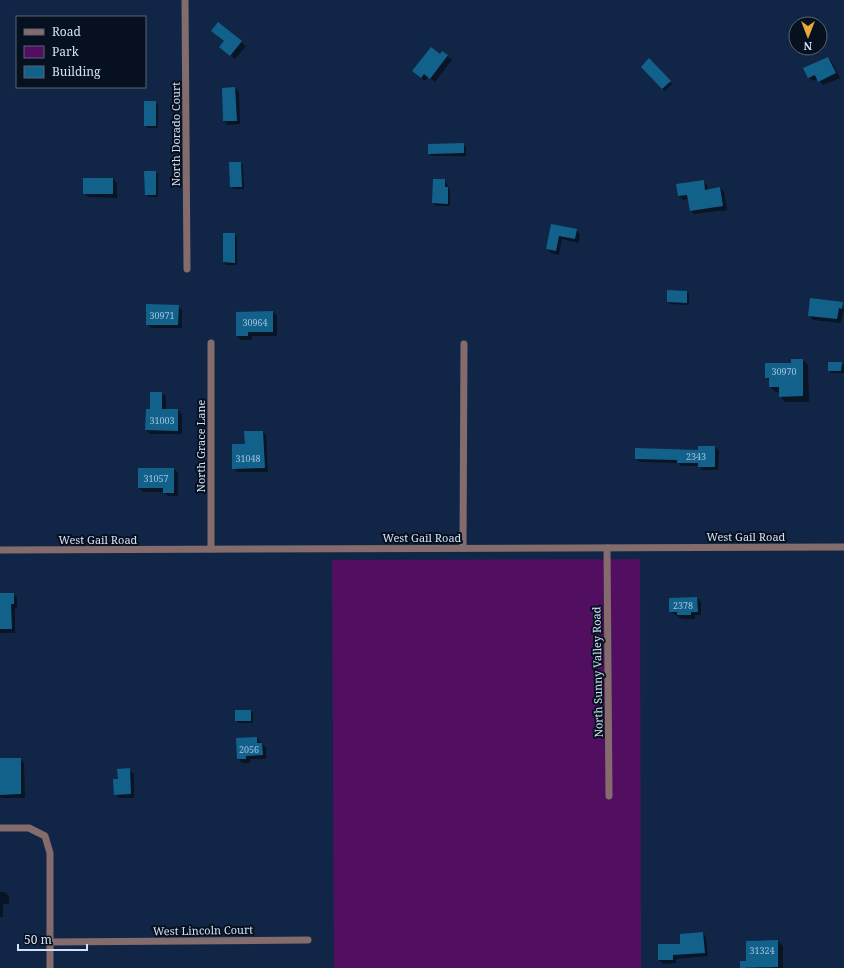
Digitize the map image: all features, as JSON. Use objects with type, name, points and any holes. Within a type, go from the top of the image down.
[{"type":"street","name":"North Dorado Court","points":[[185,0],[187,269]]},
{"type":"street","name":"North Grace Lane","points":[[211,343],[211,549]]},
{"type":"street","points":[[463,548],[464,344]]},
{"type":"street","name":"West Gail Road","points":[[0,550],[844,547]]},
{"type":"street","name":"North Sunny Valley Road","points":[[607,548],[609,796]]},
{"type":"street","points":[[0,828],[29,828],[45,836],[50,853],[50,968]]},
{"type":"street","name":"West Lincoln Court","points":[[50,942],[308,940]]},
{"type":"green space","points":[[640,559],[641,968],[334,968],[332,560]]},
{"type":"building","points":[[218,22],[242,41],[230,56],[219,47],[224,41],[211,31]]},
{"type":"building","points":[[431,47],[440,54],[442,51],[448,55],[430,79],[424,74],[421,78],[412,71]]},
{"type":"building","points":[[828,57],[836,73],[818,82],[815,75],[808,78],[803,68]]},
{"type":"building","points":[[649,58],[671,81],[662,89],[641,67]]},
{"type":"building","points":[[235,87],[237,121],[223,121],[222,88]]},
{"type":"building","points":[[144,101],[156,101],[156,126],[144,126]]},
{"type":"building","points":[[464,143],[464,153],[428,154],[428,144]]},
{"type":"building","points":[[229,162],[241,162],[242,187],[230,187]]},
{"type":"building","points":[[144,171],[156,171],[156,195],[145,195]]},
{"type":"building","points":[[83,178],[113,178],[113,194],[83,194]]},
{"type":"building","points":[[433,179],[445,179],[445,187],[448,187],[448,204],[432,203]]},
{"type":"building","points":[[704,180],[705,190],[720,187],[723,206],[690,211],[687,195],[678,196],[676,184]]},
{"type":"building","points":[[551,224],[577,229],[575,239],[559,236],[556,251],[546,249]]},
{"type":"building","points":[[223,233],[235,233],[235,263],[223,262]]},
{"type":"building","points":[[667,290],[687,291],[687,303],[667,302]]},
{"type":"building","points":[[810,298],[843,302],[842,309],[839,308],[837,319],[808,316]]},
{"type":"building","points":[[146,304],[179,305],[178,325],[146,325]]},
{"type":"building","points":[[273,311],[273,332],[248,332],[248,336],[236,336],[236,312]]},
{"type":"building","points":[[791,359],[803,359],[803,396],[779,397],[779,387],[769,387],[769,378],[765,378],[765,363],[791,363]]},
{"type":"building","points":[[828,362],[842,362],[841,371],[828,371]]},
{"type":"building","points":[[150,392],[162,392],[162,409],[178,409],[178,431],[145,430],[146,409],[150,409]]},
{"type":"building","points":[[244,431],[263,431],[265,468],[232,469],[232,444],[245,444]]},
{"type":"building","points":[[698,446],[715,446],[715,467],[698,467],[698,463],[677,463],[677,460],[635,459],[635,448],[698,450]]},
{"type":"building","points":[[138,468],[174,468],[174,493],[163,493],[163,488],[138,488]]},
{"type":"building","points":[[0,593],[14,593],[14,604],[11,604],[12,629],[0,629]]},
{"type":"building","points":[[697,597],[698,612],[691,612],[691,615],[677,615],[677,612],[669,612],[669,598]]},
{"type":"building","points":[[235,710],[251,710],[251,721],[235,721]]},
{"type":"building","points":[[257,737],[257,743],[262,743],[263,755],[246,756],[246,759],[237,759],[236,738]]},
{"type":"building","points":[[0,758],[21,758],[21,794],[0,795]]},
{"type":"building","points":[[130,768],[131,794],[114,795],[113,779],[118,779],[117,769]]},
{"type":"building","points":[[703,932],[705,953],[673,955],[673,960],[658,960],[658,944],[680,944],[680,934]]},
{"type":"building","points":[[778,940],[778,967],[740,968],[740,961],[746,961],[746,941]]}]
